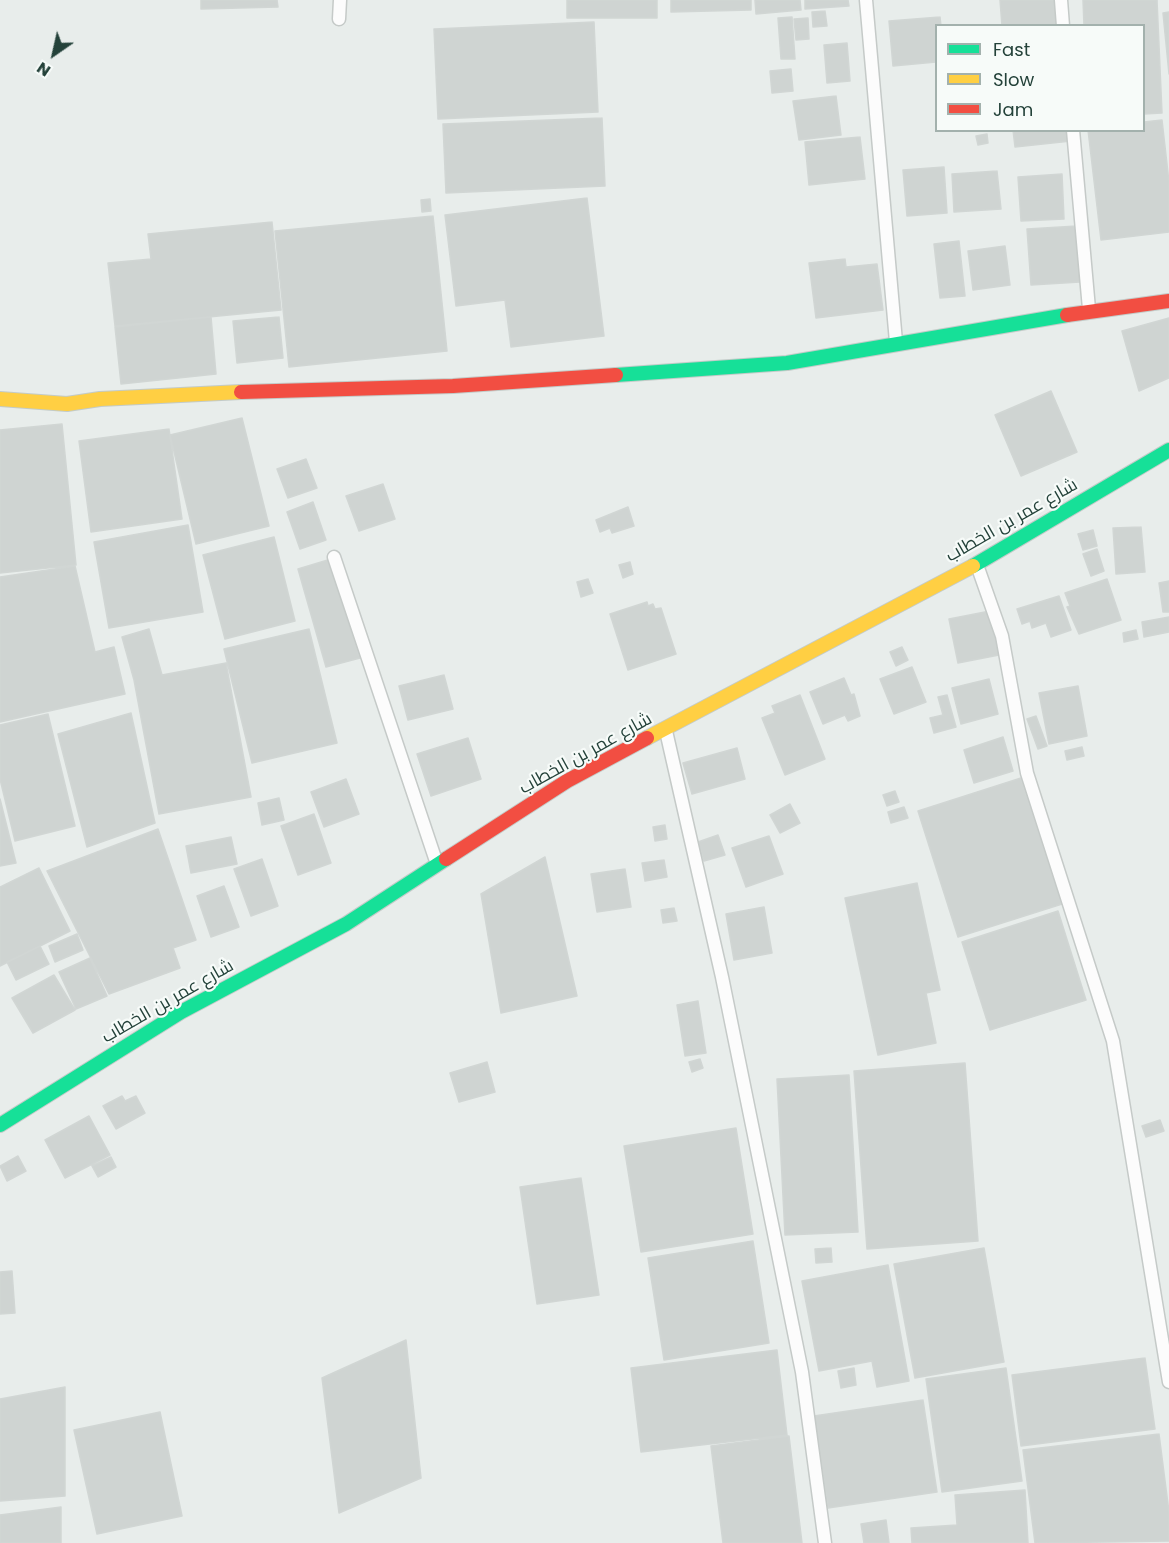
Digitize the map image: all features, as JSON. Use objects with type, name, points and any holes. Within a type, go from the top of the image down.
[{"type":"main road","points":[[0,399],[67,404],[100,399],[251,391],[453,386],[787,363],[1089,311],[1169,301]]},
{"type":"main road","name":"شارع عمر بن الخطاب","points":[[0,1125],[181,1012],[346,924],[567,781],[977,564],[1169,450]]},
{"type":"lane","points":[[339,19],[340,0]]},
{"type":"lane","points":[[866,0],[896,343]]},
{"type":"lane","points":[[1061,0],[1064,24]]},
{"type":"lane","points":[[1073,132],[1089,311]]},
{"type":"lane","points":[[334,557],[438,865]]},
{"type":"lane","points":[[977,564],[1002,636],[1027,773],[1113,1041],[1169,1382]]},
{"type":"lane","points":[[666,730],[722,977],[802,1372],[825,1543]]},
{"type":"building","points":[[201,0],[277,0],[278,7],[201,9]]},
{"type":"building","points":[[567,0],[657,0],[657,18],[567,18]]},
{"type":"building","points":[[671,0],[751,0],[751,10],[671,12]]},
{"type":"building","points":[[755,0],[800,0],[801,10],[756,14]]},
{"type":"building","points":[[805,0],[848,0],[849,6],[805,9]]},
{"type":"building","points":[[1000,0],[1057,0],[1060,24],[1002,24]]},
{"type":"building","points":[[1083,0],[1157,0],[1162,113],[1145,114],[1145,24],[1084,24]]},
{"type":"building","points":[[825,11],[827,26],[813,27],[812,12]]},
{"type":"building","points":[[1169,12],[1169,74],[1163,13]]},
{"type":"building","points":[[792,17],[795,59],[781,59],[778,18]]},
{"type":"building","points":[[940,17],[941,24],[935,24],[935,62],[893,66],[889,21]]},
{"type":"building","points":[[808,18],[809,39],[796,40],[794,19]]},
{"type":"building","points":[[594,22],[598,112],[438,119],[434,29]]},
{"type":"building","points":[[847,43],[850,81],[827,83],[824,45]]},
{"type":"building","points":[[791,69],[793,91],[772,93],[770,71]]},
{"type":"building","points":[[836,96],[841,135],[799,140],[793,101]]},
{"type":"building","points":[[602,118],[605,186],[446,193],[443,124]]},
{"type":"building","points":[[1162,120],[1169,182],[1169,232],[1101,240],[1088,132],[1145,132],[1145,122]]},
{"type":"building","points":[[1013,132],[1070,132],[1071,141],[1015,147]]},
{"type":"building","points":[[987,134],[988,143],[978,145],[976,136]]},
{"type":"building","points":[[860,137],[865,179],[809,185],[805,142]]},
{"type":"building","points":[[944,167],[947,213],[907,216],[903,170]]},
{"type":"building","points":[[997,171],[1001,209],[954,212],[952,174]]},
{"type":"building","points":[[1062,174],[1064,219],[1021,221],[1018,177]]},
{"type":"building","points":[[587,198],[604,336],[511,347],[505,300],[456,306],[445,215]]},
{"type":"building","points":[[430,199],[431,211],[422,212],[421,200]]},
{"type":"building","points":[[433,216],[447,351],[289,367],[275,231]]},
{"type":"building","points":[[272,222],[281,310],[115,326],[108,263],[151,259],[148,234]]},
{"type":"building","points":[[1077,226],[1080,282],[1031,285],[1027,229]]},
{"type":"building","points":[[959,241],[965,296],[940,298],[934,244]]},
{"type":"building","points":[[1005,246],[1010,285],[973,290],[968,251]]},
{"type":"building","points":[[845,259],[846,267],[877,264],[883,310],[816,318],[809,263]]},
{"type":"building","points":[[211,317],[216,374],[121,384],[115,327]]},
{"type":"building","points":[[279,317],[283,358],[237,363],[233,321]]},
{"type":"building","points":[[1169,318],[1169,378],[1139,391],[1122,331]]},
{"type":"building","points":[[1051,391],[1077,452],[1021,476],[995,415]]},
{"type":"building","points":[[242,418],[269,526],[196,544],[170,435]]},
{"type":"building","points":[[62,424],[76,565],[0,573],[0,430]]},
{"type":"building","points":[[169,429],[182,519],[91,532],[79,441]]},
{"type":"building","points":[[306,459],[317,488],[288,498],[277,469]]},
{"type":"building","points":[[383,484],[395,519],[359,531],[346,496]]},
{"type":"building","points":[[313,502],[326,540],[300,549],[287,512]]},
{"type":"building","points":[[628,507],[634,526],[612,533],[610,528],[600,532],[596,520]]},
{"type":"building","points":[[188,525],[203,612],[109,628],[94,542]]},
{"type":"building","points":[[1141,527],[1145,572],[1116,574],[1113,528]]},
{"type":"building","points":[[1093,530],[1097,546],[1083,550],[1078,534]]},
{"type":"building","points":[[274,537],[295,621],[225,639],[203,555]]},
{"type":"building","points":[[1097,549],[1104,571],[1091,576],[1083,554]]},
{"type":"building","points":[[331,559],[360,658],[326,667],[298,569]]},
{"type":"building","points":[[630,562],[633,574],[623,578],[619,565]]},
{"type":"building","points":[[75,566],[95,652],[114,647],[125,694],[0,722],[0,577]]},
{"type":"building","points":[[588,579],[593,593],[581,597],[577,582]]},
{"type":"building","points":[[1107,579],[1121,620],[1079,634],[1067,607],[1070,606],[1065,593]]},
{"type":"building","points":[[1169,581],[1169,612],[1163,612],[1159,583]]},
{"type":"building","points":[[1059,596],[1071,630],[1051,637],[1046,623],[1032,628],[1030,621],[1022,624],[1017,609]]},
{"type":"building","points":[[647,602],[648,606],[653,604],[655,609],[661,608],[676,654],[628,670],[610,614]]},
{"type":"building","points":[[990,611],[999,655],[958,663],[949,619]]},
{"type":"building","points":[[1169,617],[1169,632],[1144,637],[1142,622]]},
{"type":"building","points":[[149,629],[162,675],[226,663],[251,797],[159,814],[134,680],[122,637]]},
{"type":"building","points":[[309,629],[337,743],[252,763],[224,649]]},
{"type":"building","points":[[1136,630],[1138,639],[1124,642],[1123,633]]},
{"type":"building","points":[[902,647],[908,660],[896,666],[890,652]]},
{"type":"building","points":[[912,667],[926,702],[894,714],[880,679]]},
{"type":"building","points":[[444,675],[453,709],[408,720],[399,686]]},
{"type":"building","points":[[844,678],[851,695],[854,694],[860,716],[848,721],[845,715],[823,724],[810,692]]},
{"type":"building","points":[[989,679],[998,714],[961,724],[952,688]]},
{"type":"building","points":[[1078,686],[1087,736],[1049,744],[1039,693]]},
{"type":"building","points":[[800,695],[825,759],[785,775],[762,718],[775,713],[772,706]]},
{"type":"building","points":[[947,695],[956,727],[934,733],[930,718],[943,715],[938,697]]},
{"type":"building","points":[[131,713],[155,823],[87,847],[58,734]]},
{"type":"building","points":[[48,714],[75,826],[15,841],[0,779],[0,725]]},
{"type":"building","points":[[1036,716],[1047,746],[1038,749],[1027,719]]},
{"type":"building","points":[[1003,737],[1013,771],[974,783],[964,750]]},
{"type":"building","points":[[468,738],[481,779],[431,796],[417,754]]},
{"type":"building","points":[[1082,747],[1084,756],[1067,760],[1065,751]]},
{"type":"building","points":[[737,748],[745,779],[692,794],[683,763]]},
{"type":"building","points":[[1021,778],[1062,904],[958,937],[918,811]]},
{"type":"building","points":[[346,779],[359,814],[324,827],[311,792]]},
{"type":"building","points":[[895,791],[899,802],[887,806],[883,795]]},
{"type":"building","points":[[279,798],[284,820],[262,825],[258,803]]},
{"type":"building","points":[[0,799],[16,863],[0,866]]},
{"type":"building","points":[[790,804],[800,823],[780,833],[770,815]]},
{"type":"building","points":[[904,807],[908,818],[891,823],[888,812]]},
{"type":"building","points":[[314,814],[331,863],[298,875],[281,826]]},
{"type":"building","points":[[665,825],[667,839],[655,841],[653,827]]},
{"type":"building","points":[[158,829],[196,940],[173,948],[180,968],[109,994],[47,871]]},
{"type":"building","points":[[718,835],[725,855],[704,861],[698,842]]},
{"type":"building","points":[[769,836],[783,874],[746,887],[732,848]]},
{"type":"building","points":[[231,837],[237,864],[191,873],[186,846]]},
{"type":"building","points":[[545,857],[577,996],[501,1013],[481,894]]},
{"type":"building","points":[[262,859],[278,906],[251,916],[234,869]]},
{"type":"building","points":[[664,860],[667,877],[645,881],[642,863]]},
{"type":"building","points":[[39,868],[70,931],[0,966],[0,887]]},
{"type":"building","points":[[625,869],[631,907],[597,912],[591,874]]},
{"type":"building","points":[[917,883],[940,990],[926,993],[936,1043],[878,1055],[845,898]]},
{"type":"building","points":[[224,886],[239,927],[211,937],[197,896]]},
{"type":"building","points":[[764,907],[772,953],[734,960],[726,914]]},
{"type":"building","points":[[674,908],[677,921],[663,923],[661,910]]},
{"type":"building","points":[[1058,911],[1086,1000],[990,1030],[962,942]]},
{"type":"building","points":[[77,934],[83,950],[55,962],[49,946]]},
{"type":"building","points":[[40,946],[49,964],[16,980],[7,962]]},
{"type":"building","points":[[90,958],[107,996],[76,1009],[59,972]]},
{"type":"building","points":[[54,975],[75,1010],[33,1033],[12,998]]},
{"type":"building","points":[[698,1001],[706,1053],[685,1056],[677,1005]]},
{"type":"building","points":[[700,1059],[703,1068],[692,1072],[689,1062]]},
{"type":"building","points":[[487,1062],[495,1092],[459,1102],[450,1073]]},
{"type":"building","points":[[965,1063],[978,1241],[867,1249],[854,1071]]},
{"type":"building","points":[[849,1075],[858,1232],[785,1235],[777,1079]]},
{"type":"building","points":[[122,1096],[125,1101],[136,1096],[145,1113],[116,1129],[103,1106]]},
{"type":"building","points":[[89,1116],[110,1155],[65,1178],[45,1140]]},
{"type":"building","points":[[1160,1120],[1164,1131],[1146,1137],[1142,1126]]},
{"type":"building","points":[[736,1128],[753,1234],[641,1252],[624,1146]]},
{"type":"building","points":[[18,1156],[26,1171],[7,1181],[0,1166]]},
{"type":"building","points":[[111,1157],[116,1167],[98,1177],[92,1166]]},
{"type":"building","points":[[581,1178],[599,1295],[537,1304],[520,1187]]},
{"type":"building","points":[[753,1241],[769,1343],[664,1360],[648,1258]]},
{"type":"building","points":[[831,1248],[832,1262],[816,1263],[815,1249]]},
{"type":"building","points":[[984,1248],[1004,1362],[915,1378],[894,1264]]},
{"type":"building","points":[[888,1265],[909,1381],[877,1387],[872,1361],[819,1371],[802,1281]]},
{"type":"building","points":[[12,1271],[15,1313],[0,1314],[0,1272]]},
{"type":"building","points":[[406,1340],[421,1478],[339,1513],[322,1378]]},
{"type":"building","points":[[777,1350],[787,1435],[641,1452],[631,1368]]},
{"type":"building","points":[[1145,1358],[1155,1429],[1021,1446],[1012,1375]]},
{"type":"building","points":[[854,1368],[856,1385],[841,1388],[838,1371]]},
{"type":"building","points":[[1006,1368],[1022,1481],[942,1492],[926,1379]]},
{"type":"building","points":[[65,1387],[65,1496],[0,1501],[0,1399]]},
{"type":"building","points":[[923,1400],[937,1492],[828,1508],[814,1416]]},
{"type":"building","points":[[160,1412],[182,1516],[97,1534],[74,1430]]},
{"type":"building","points":[[1159,1434],[1169,1512],[1169,1541],[1035,1543],[1023,1450]]},
{"type":"building","points":[[789,1436],[802,1543],[723,1543],[711,1446]]},
{"type":"building","points":[[1025,1490],[1028,1543],[912,1543],[911,1528],[957,1525],[955,1495]]},
{"type":"building","points":[[61,1507],[61,1543],[0,1543],[0,1515]]},
{"type":"building","points":[[886,1520],[889,1543],[864,1543],[861,1524]]},
{"type":"traffic: fast","points":[[616,375],[787,363],[1067,315]]},
{"type":"traffic: fast","points":[[973,566],[1169,450]]},
{"type":"traffic: fast","points":[[0,1125],[181,1012],[346,924],[446,859]]},
{"type":"traffic: slow","points":[[0,399],[67,404],[100,399],[241,392]]},
{"type":"traffic: slow","points":[[647,738],[973,566]]},
{"type":"traffic: jam","points":[[1067,315],[1169,301]]},
{"type":"traffic: jam","points":[[241,392],[453,386],[616,375]]},
{"type":"traffic: jam","points":[[446,859],[567,781],[647,738]]}]
